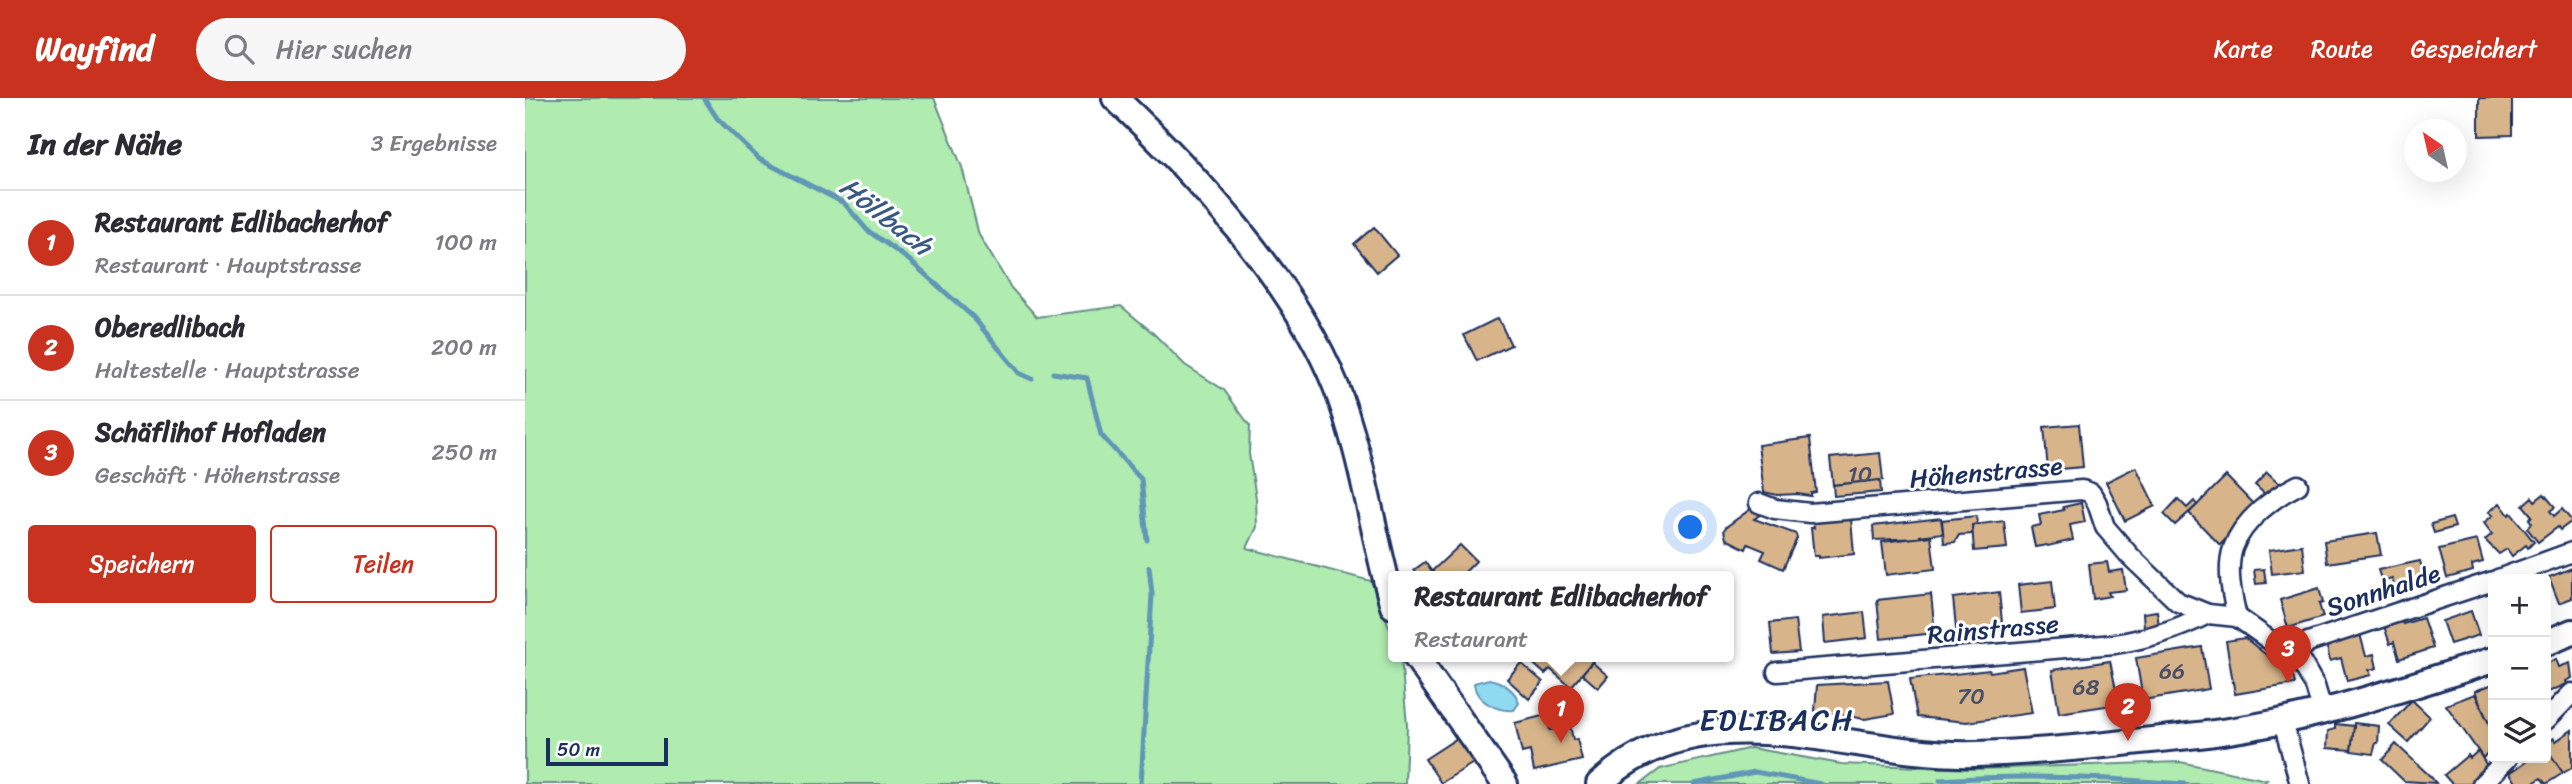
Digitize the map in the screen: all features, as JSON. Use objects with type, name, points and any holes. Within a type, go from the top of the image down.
[{"type":"street","points":[[1115,98],[1215,203],[1288,298],[1312,338],[1334,383],[1349,427],[1388,586]]},
{"type":"street","points":[[2238,617],[2231,585],[2232,550],[2266,504],[2298,485]]},
{"type":"street","name":"Höhenstrasse","points":[[1759,503],[1775,509],[1810,513],[2082,490],[2091,493],[2098,503],[2105,527],[2130,556],[2178,602],[2208,614],[2238,617],[2294,656],[2309,672],[2323,713]]},
{"type":"street","name":"Sonnhalde","points":[[2512,574],[2572,552]]},
{"type":"street","name":"Sonnhalde","points":[[2294,656],[2308,642],[2488,583]]},
{"type":"street","name":"Rainstrasse","points":[[1777,673],[2115,644],[2155,637],[2208,614]]},
{"type":"street","points":[[2551,641],[2572,632]]},
{"type":"street","points":[[1420,662],[1505,784]]},
{"type":"street","points":[[1599,784],[1645,752],[1683,738],[1718,732],[1751,729],[1894,748],[1974,754],[2195,735],[2323,713],[2488,662]]},
{"type":"street","points":[[2551,714],[2572,693]]},
{"type":"street","points":[[2283,722],[2300,784]]},
{"type":"street","points":[[2482,784],[2503,763]]},
{"type":"green space","points":[[525,98],[934,98],[962,167],[979,235],[1011,288],[1037,317],[1121,306],[1185,365],[1224,390],[1250,426],[1249,454],[1256,498],[1257,527],[1247,548],[1371,581],[1388,624],[1388,662],[1401,662],[1407,725],[1405,784],[525,784]]},
{"type":"green space","points":[[1751,748],[1841,764],[1975,769],[2180,762],[2267,780],[2262,784],[1640,784],[1660,769]]},
{"type":"water","points":[[1489,679],[1503,684],[1515,694],[1519,703],[1514,710],[1495,707],[1478,695],[1474,683]]},
{"type":"building","points":[[2479,98],[2512,98],[2512,135],[2479,136]]},
{"type":"building","points":[[1374,227],[1397,255],[1377,272],[1354,244]]},
{"type":"building","points":[[1498,318],[1511,345],[1477,361],[1464,335]]},
{"type":"building","points":[[2079,424],[2083,467],[2048,470],[2044,427]]},
{"type":"building","points":[[1810,438],[1816,492],[1811,493],[1811,496],[1764,492],[1758,445]]},
{"type":"building","points":[[1880,453],[1883,480],[1833,485],[1830,458]]},
{"type":"building","points":[[2136,467],[2155,506],[2125,521],[2106,482]]},
{"type":"building","points":[[2267,472],[2281,485],[2269,498],[2255,485]]},
{"type":"building","points":[[2226,476],[2257,508],[2220,545],[2189,513]]},
{"type":"building","points":[[1880,480],[1881,492],[1834,496],[1833,485]]},
{"type":"building","points":[[2544,494],[2555,507],[2550,511],[2554,516],[2562,509],[2572,521],[2560,530],[2558,527],[2538,542],[2527,528],[2532,523],[2529,519],[2532,516],[2523,505],[2532,497],[2535,501]]},
{"type":"building","points":[[2178,499],[2187,508],[2194,501],[2197,505],[2175,525],[2164,514]]},
{"type":"building","points":[[2081,503],[2085,522],[2070,525],[2073,540],[2035,547],[2031,527],[2041,525],[2039,515]]},
{"type":"building","points":[[2500,503],[2534,542],[2512,556],[2507,549],[2499,554],[2485,540],[2492,534],[2484,523],[2493,515],[2489,512]]},
{"type":"building","points":[[1752,508],[1763,513],[1754,519],[1796,534],[1797,538],[1783,569],[1761,559],[1765,551],[1748,544],[1746,549],[1726,539],[1726,527]]},
{"type":"building","points":[[1976,516],[1977,524],[1972,525],[1972,534],[1959,535],[1955,542],[1944,543],[1942,520]]},
{"type":"building","points":[[1941,518],[1943,533],[1920,538],[1874,540],[1873,526]]},
{"type":"building","points":[[2452,518],[2455,527],[2434,533],[2431,524]]},
{"type":"building","points":[[1851,519],[1854,554],[1819,558],[1814,556],[1811,528],[1814,528],[1813,523]]},
{"type":"building","points":[[2004,521],[2007,548],[1974,551],[1972,525]]},
{"type":"building","points":[[2377,533],[2381,555],[2327,563],[2324,541]]},
{"type":"building","points":[[1931,536],[1935,569],[1886,575],[1882,542]]},
{"type":"building","points":[[2477,540],[2483,562],[2472,565],[2473,571],[2447,578],[2439,549]]},
{"type":"building","points":[[1460,545],[1476,561],[1466,571],[1432,571]]},
{"type":"building","points":[[2302,545],[2305,570],[2272,574],[2269,550]]},
{"type":"building","points":[[2420,561],[2426,583],[2396,592],[2392,579],[2382,582],[2378,570]]},
{"type":"building","points":[[1425,562],[1431,571],[1415,571]]},
{"type":"building","points":[[2107,562],[2109,572],[2123,570],[2126,590],[2108,592],[2110,596],[2093,599],[2089,564]]},
{"type":"building","points":[[2572,568],[2572,598],[2559,603],[2551,576]]},
{"type":"building","points":[[2264,569],[2266,583],[2256,584],[2254,570]]},
{"type":"building","points":[[2052,581],[2055,609],[2021,613],[2018,585]]},
{"type":"building","points":[[2319,588],[2323,603],[2319,604],[2323,617],[2288,628],[2280,600]]},
{"type":"building","points":[[1999,592],[2003,632],[1957,638],[1953,598]]},
{"type":"building","points":[[1931,594],[1935,633],[1881,639],[1877,600]]},
{"type":"building","points":[[2157,611],[2159,626],[2144,627],[2143,613]]},
{"type":"building","points":[[2471,611],[2479,635],[2450,644],[2442,621]]},
{"type":"building","points":[[1864,612],[1867,638],[1825,643],[1823,617]]},
{"type":"building","points":[[2401,617],[2403,624],[2423,618],[2433,648],[2399,659],[2394,642],[2390,644],[2383,623]]},
{"type":"building","points":[[1795,620],[1799,652],[1773,654],[1770,623]]},
{"type":"building","points":[[2360,634],[2366,656],[2374,654],[2377,668],[2369,670],[2371,675],[2347,681],[2341,658],[2330,661],[2326,643]]},
{"type":"building","points":[[2245,638],[2293,676],[2295,684],[2235,694],[2226,641]]},
{"type":"building","points":[[2202,647],[2209,689],[2143,700],[2136,658]]},
{"type":"building","points":[[2556,659],[2559,667],[2570,663],[2572,678],[2566,681],[2567,684],[2551,691],[2551,662]]},
{"type":"building","points":[[2110,661],[2119,704],[2059,713],[2052,670]]},
{"type":"building","points":[[1532,662],[1592,662],[1571,687],[1550,669],[1545,674]]},
{"type":"building","points":[[1592,662],[1608,676],[1598,688],[1582,674]]},
{"type":"building","points":[[1521,663],[1543,682],[1529,699],[1507,679]]},
{"type":"building","points":[[2023,667],[2032,713],[1967,722],[1917,717],[1910,679]]},
{"type":"building","points":[[1888,681],[1894,714],[1865,719],[1815,711],[1817,685]]},
{"type":"building","points":[[2488,686],[2488,722],[2475,691]]},
{"type":"building","points":[[2475,694],[2488,721],[2488,752],[2483,758],[2446,705]]},
{"type":"building","points":[[2412,700],[2430,717],[2408,742],[2389,725]]},
{"type":"building","points":[[1562,710],[1564,720],[1548,722],[1546,714]]},
{"type":"building","points":[[1546,715],[1550,730],[1570,725],[1582,760],[1534,771],[1530,751],[1522,753],[1515,723]]},
{"type":"building","points":[[2354,723],[2379,726],[2378,743],[2373,754],[2351,751]]},
{"type":"building","points":[[2335,724],[2354,726],[2351,750],[2327,748],[2328,731],[2335,729]]},
{"type":"building","points":[[2572,730],[2572,768],[2563,773],[2551,755],[2551,740],[2554,738],[2556,741]]},
{"type":"building","points":[[1459,737],[1475,762],[1441,783],[1425,759]]},
{"type":"building","points":[[2396,744],[2436,783],[2404,781],[2382,760]]},
{"type":"building","points":[[2478,751],[2489,769],[2475,784],[2452,784],[2444,775],[2468,755],[2470,758]]},
{"type":"building","points":[[2551,755],[2563,773],[2546,784],[2541,778],[2532,784],[2517,784],[2510,773],[2524,763],[2551,763]]},
{"type":"waterway","name":"Höllbach","points":[[704,98],[717,118],[759,159],[844,203],[867,230],[909,260],[973,317],[1019,373],[1032,379]]},
{"type":"waterway","name":"Höllbach","points":[[1053,373],[1087,378],[1101,435],[1141,479],[1147,540]]},
{"type":"waterway","name":"Höllbach","points":[[1141,784],[1152,594],[1149,567]]},
{"type":"waterway","points":[[1694,784],[1755,772],[1821,784]]},
{"type":"waterway","points":[[1940,780],[2062,777],[2184,784]]},
{"type":"place","name":"Schäflihof Hofladen","points":[[2288,683]]},
{"type":"place","name":"Oberedlibach","points":[[2128,741]]},
{"type":"place","name":"Restaurant Edlibacherhof","points":[[1561,743]]},
{"type":"district","name":"EDLIBACH","points":[[1777,720]]}]
